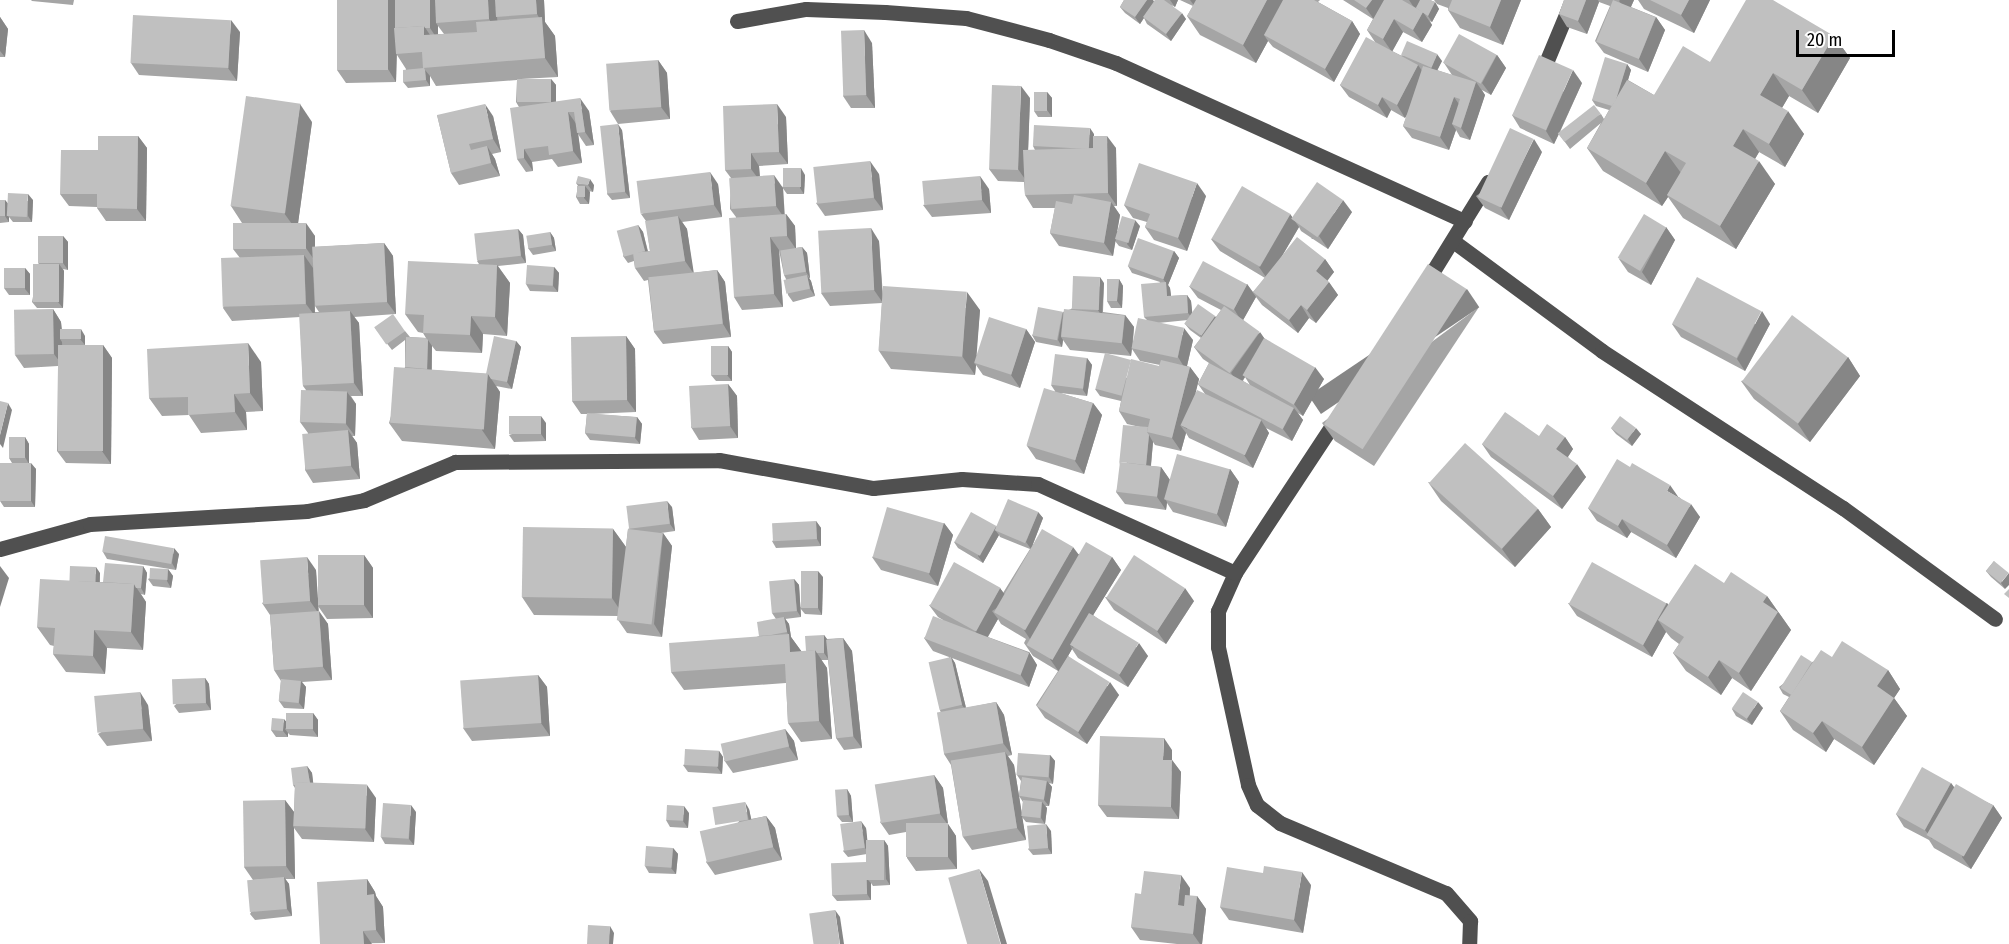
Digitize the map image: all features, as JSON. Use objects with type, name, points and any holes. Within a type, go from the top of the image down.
[{"type":"street","points":[[1533,92],[1572,0]]},
{"type":"street","points":[[737,21],[806,9],[885,12],[966,18],[1049,40],[1116,63],[1465,221]]},
{"type":"street","points":[[1415,300],[1499,164]]},
{"type":"street","points":[[1453,241],[1602,351],[1843,508],[1995,619]]},
{"type":"street","points":[[1346,405],[1234,573],[1218,611],[1218,647],[1248,784],[1257,805],[1280,823],[1446,893],[1470,921],[1469,944]]},
{"type":"street","points":[[0,549],[90,524],[307,511],[364,500],[455,462],[719,460],[873,488],[963,478],[1038,484],[1234,573]]},
{"type":"building","points":[[337,0],[388,0],[388,70],[337,70]]},
{"type":"building","points":[[395,0],[430,0],[430,28],[424,26],[395,28]]},
{"type":"building","points":[[435,0],[488,0],[489,19],[436,23]]},
{"type":"building","points":[[495,0],[536,0],[537,14],[496,17]]},
{"type":"building","points":[[1124,0],[1147,0],[1135,17],[1120,7]]},
{"type":"building","points":[[1155,0],[1164,0],[1182,13],[1166,34],[1143,17]]},
{"type":"building","points":[[1196,0],[1267,0],[1243,45],[1187,16]]},
{"type":"building","points":[[1283,0],[1314,0],[1352,21],[1325,69],[1264,35]]},
{"type":"building","points":[[1354,0],[1372,0],[1366,8]]},
{"type":"building","points":[[1384,0],[1402,0],[1423,12],[1413,30],[1394,19],[1383,39],[1367,30]]},
{"type":"building","points":[[1420,0],[1435,2],[1428,16],[1416,8]]},
{"type":"building","points":[[1452,0],[1501,0],[1490,27],[1448,10]]},
{"type":"building","points":[[1564,0],[1586,0],[1578,21],[1559,14]]},
{"type":"building","points":[[1613,0],[1656,17],[1639,59],[1596,42]]},
{"type":"building","points":[[1650,0],[1689,0],[1681,15]]},
{"type":"building","points":[[1746,0],[1773,0],[1834,36],[1802,90],[1773,73],[1760,95],[1788,111],[1769,144],[1743,129],[1733,146],[1759,161],[1720,226],[1667,195],[1686,163],[1665,151],[1646,183],[1587,148],[1627,80],[1654,95],[1683,46],[1710,62]]},
{"type":"building","points":[[133,15],[231,20],[228,68],[130,63]]},
{"type":"building","points":[[542,17],[545,58],[423,68],[422,52],[396,54],[394,28],[424,26],[424,35],[477,32],[476,22]]},
{"type":"building","points":[[864,30],[866,95],[843,96],[841,31]]},
{"type":"building","points":[[1459,34],[1497,55],[1481,84],[1443,63]]},
{"type":"building","points":[[1366,37],[1418,65],[1397,105],[1382,97],[1378,105],[1340,85]]},
{"type":"building","points":[[1407,41],[1437,54],[1432,68],[1401,55]]},
{"type":"building","points":[[1539,55],[1573,70],[1546,130],[1512,115]]},
{"type":"building","points":[[1605,57],[1627,64],[1612,106],[1592,100]]},
{"type":"building","points":[[658,60],[661,107],[609,111],[606,64]]},
{"type":"building","points":[[1423,66],[1476,82],[1461,128],[1452,124],[1460,99],[1454,97],[1440,137],[1403,126]]},
{"type":"building","points":[[424,68],[426,80],[403,82],[403,70]]},
{"type":"building","points":[[517,79],[551,79],[551,102],[517,102]]},
{"type":"building","points":[[992,85],[1021,86],[1018,170],[989,169]]},
{"type":"building","points":[[1034,92],[1047,92],[1047,111],[1034,111]]},
{"type":"building","points":[[246,96],[300,104],[285,214],[231,206]]},
{"type":"building","points":[[580,98],[585,132],[577,133],[574,112],[568,112],[573,151],[549,155],[548,146],[524,149],[524,158],[517,159],[510,108]]},
{"type":"building","points":[[485,104],[493,139],[469,144],[471,150],[487,146],[491,163],[451,173],[437,115]]},
{"type":"building","points":[[777,104],[779,152],[751,153],[751,169],[725,170],[723,106]]},
{"type":"building","points":[[1594,105],[1601,114],[1565,142],[1558,133]]},
{"type":"building","points":[[618,124],[625,192],[607,194],[600,126]]},
{"type":"building","points":[[1034,125],[1090,128],[1089,149],[1033,146]]},
{"type":"building","points":[[1510,128],[1534,139],[1501,208],[1478,197]]},
{"type":"building","points":[[98,136],[138,136],[137,209],[97,208],[97,194],[60,194],[61,150],[98,150]]},
{"type":"building","points":[[1093,136],[1107,136],[1108,193],[1025,195],[1023,150],[1093,148]]},
{"type":"building","points":[[870,161],[874,198],[817,204],[813,167]]},
{"type":"building","points":[[1139,163],[1197,183],[1178,238],[1145,227],[1150,214],[1124,205]]},
{"type":"building","points":[[783,168],[801,168],[801,187],[783,187]]},
{"type":"building","points":[[710,172],[714,205],[641,214],[637,181]]},
{"type":"building","points":[[774,175],[776,206],[731,209],[729,178]]},
{"type":"building","points":[[578,176],[590,179],[588,185],[576,183]]},
{"type":"building","points":[[980,176],[982,200],[924,205],[922,181]]},
{"type":"building","points":[[1317,182],[1343,200],[1317,237],[1291,219]]},
{"type":"building","points":[[577,186],[585,186],[585,197],[577,197]]},
{"type":"building","points":[[1242,186],[1290,214],[1260,267],[1212,239]]},
{"type":"building","points":[[8,193],[28,194],[27,217],[7,216]]},
{"type":"building","points":[[1074,195],[1111,202],[1104,243],[1050,233],[1056,201],[1072,204]]},
{"type":"building","points":[[0,200],[5,200],[5,216],[0,216]]},
{"type":"building","points":[[786,214],[787,236],[770,237],[774,294],[734,297],[729,218]]},
{"type":"building","points":[[1644,214],[1666,227],[1640,271],[1618,258]]},
{"type":"building","points":[[678,216],[685,261],[635,268],[633,253],[650,251],[645,221]]},
{"type":"building","points":[[1122,216],[1135,220],[1128,243],[1115,239]]},
{"type":"building","points":[[233,223],[306,223],[306,249],[233,249]]},
{"type":"building","points":[[638,225],[645,251],[624,257],[617,231]]},
{"type":"building","points":[[871,228],[874,290],[821,293],[818,231]]},
{"type":"building","points":[[518,229],[521,256],[477,260],[474,234]]},
{"type":"building","points":[[550,232],[552,245],[528,249],[526,236]]},
{"type":"building","points":[[38,236],[63,236],[63,263],[38,263]]},
{"type":"building","points":[[1297,237],[1325,259],[1316,271],[1329,282],[1307,310],[1301,305],[1289,320],[1253,292]]},
{"type":"building","points":[[1138,238],[1174,251],[1163,279],[1128,266]]},
{"type":"building","points":[[384,243],[387,302],[315,306],[312,247]]},
{"type":"building","points":[[802,247],[806,272],[784,275],[780,250]]},
{"type":"building","points":[[304,255],[306,304],[223,307],[221,258]]},
{"type":"building","points":[[408,261],[497,265],[495,317],[471,316],[470,335],[423,333],[424,315],[405,314]]},
{"type":"building","points":[[1203,261],[1247,284],[1234,310],[1189,287]]},
{"type":"building","points":[[33,264],[59,264],[59,302],[33,302]]},
{"type":"building","points":[[1428,264],[1467,289],[1363,449],[1324,424]]},
{"type":"building","points":[[527,265],[554,267],[553,286],[526,284]]},
{"type":"building","points":[[4,268],[25,268],[25,288],[4,288]]},
{"type":"building","points":[[717,270],[723,324],[654,331],[648,277]]},
{"type":"building","points":[[807,275],[810,289],[786,294],[784,280]]},
{"type":"building","points":[[1073,276],[1100,277],[1099,310],[1072,309]]},
{"type":"building","points":[[1697,277],[1761,311],[1737,358],[1672,324]]},
{"type":"building","points":[[1107,279],[1119,279],[1117,301],[1107,301]]},
{"type":"building","points":[[1166,282],[1167,296],[1187,295],[1188,313],[1144,317],[1141,284]]},
{"type":"building","points":[[883,286],[967,292],[962,357],[878,351]]},
{"type":"building","points":[[1198,304],[1215,316],[1201,336],[1184,324]]},
{"type":"building","points":[[1224,306],[1260,332],[1230,373],[1194,347]]},
{"type":"building","points":[[1038,307],[1063,312],[1057,340],[1032,335]]},
{"type":"building","points":[[53,309],[54,354],[15,355],[14,310]]},
{"type":"building","points":[[1064,309],[1125,315],[1122,343],[1061,337]]},
{"type":"building","points":[[350,311],[354,383],[303,386],[299,314]]},
{"type":"building","points":[[393,314],[405,331],[386,344],[374,327]]},
{"type":"building","points":[[1792,315],[1848,357],[1798,423],[1742,381]]},
{"type":"building","points":[[989,317],[1026,329],[1011,375],[974,363]]},
{"type":"building","points":[[1138,318],[1184,328],[1178,358],[1132,348]]},
{"type":"building","points":[[60,329],[81,329],[81,339],[60,339]]},
{"type":"building","points":[[494,336],[516,341],[507,382],[491,379],[486,374]]},
{"type":"building","points":[[626,336],[627,400],[572,401],[571,337]]},
{"type":"building","points":[[406,337],[428,340],[427,369],[405,367]]},
{"type":"building","points":[[1264,338],[1315,368],[1294,405],[1242,375]]},
{"type":"building","points":[[248,343],[250,393],[234,394],[235,412],[188,415],[188,397],[149,398],[147,349]]},
{"type":"building","points":[[58,345],[103,345],[103,451],[58,451]]},
{"type":"building","points":[[711,346],[728,346],[728,375],[711,375]]},
{"type":"building","points":[[1105,353],[1131,360],[1122,396],[1095,389]]},
{"type":"building","points":[[1055,354],[1087,358],[1083,389],[1051,385]]},
{"type":"building","points":[[1131,359],[1159,366],[1161,360],[1190,367],[1172,438],[1147,432],[1150,419],[1119,411]]},
{"type":"building","points":[[1209,363],[1294,408],[1282,429],[1198,384]]},
{"type":"building","points":[[394,367],[488,374],[484,429],[390,423]]},
{"type":"building","points":[[728,384],[730,426],[691,428],[689,386]]},
{"type":"building","points":[[1044,388],[1093,403],[1075,460],[1026,445]]},
{"type":"building","points":[[301,390],[347,392],[346,424],[300,422]]},
{"type":"building","points":[[1197,390],[1261,420],[1245,455],[1181,425]]},
{"type":"building","points":[[0,401],[8,403],[0,435]]},
{"type":"building","points":[[1505,412],[1539,436],[1547,424],[1565,437],[1556,449],[1577,464],[1553,496],[1482,444]]},
{"type":"building","points":[[587,413],[637,417],[635,437],[585,433]]},
{"type":"building","points":[[509,416],[541,416],[541,434],[509,434]]},
{"type":"building","points":[[1620,416],[1636,428],[1627,440],[1611,428]]},
{"type":"building","points":[[1123,425],[1148,427],[1146,465],[1120,462],[1119,465]]},
{"type":"building","points":[[348,430],[351,466],[305,470],[302,434]]},
{"type":"building","points":[[9,437],[25,437],[25,458],[9,458]]},
{"type":"building","points":[[1465,443],[1538,509],[1502,549],[1429,483]]},
{"type":"building","points":[[1177,454],[1230,469],[1217,514],[1164,499]]},
{"type":"building","points":[[1617,459],[1630,467],[1632,463],[1670,485],[1667,491],[1691,504],[1667,545],[1622,519],[1618,526],[1588,508]]},
{"type":"building","points":[[1120,462],[1161,467],[1157,497],[1116,492]]},
{"type":"building","points":[[0,463],[31,463],[31,501],[0,501]]},
{"type":"building","points":[[1008,499],[1038,512],[1025,543],[995,530]]},
{"type":"building","points":[[667,501],[670,524],[629,529],[626,506]]},
{"type":"building","points":[[887,507],[944,523],[929,573],[873,557]]},
{"type":"building","points":[[971,512],[996,526],[980,556],[955,542]]},
{"type":"building","points":[[816,521],[817,539],[773,541],[772,523]]},
{"type":"building","points":[[523,527],[613,529],[612,599],[522,597]]},
{"type":"building","points":[[628,529],[663,533],[652,625],[617,620]]},
{"type":"building","points":[[1042,529],[1073,547],[1025,630],[994,612]]},
{"type":"building","points":[[105,536],[174,548],[171,564],[102,552]]},
{"type":"building","points":[[1086,542],[1112,557],[1052,660],[1026,645]]},
{"type":"building","points":[[318,555],[364,555],[364,605],[318,605]]},
{"type":"building","points":[[1134,555],[1185,588],[1157,631],[1106,598]]},
{"type":"building","points":[[307,557],[310,601],[263,604],[260,560]]},
{"type":"building","points":[[1994,561],[2009,573],[2001,583],[1986,571]]},
{"type":"building","points":[[954,562],[1000,588],[976,631],[930,606]]},
{"type":"building","points":[[1592,562],[1666,603],[1643,645],[1569,604]]},
{"type":"building","points":[[105,563],[143,566],[141,588],[136,588],[134,584],[103,582]]},
{"type":"building","points":[[1695,564],[1724,583],[1731,572],[1767,596],[1763,602],[1778,612],[1739,673],[1719,660],[1708,677],[1673,653],[1684,637],[1658,620]]},
{"type":"building","points":[[70,566],[96,567],[95,582],[69,581]]},
{"type":"building","points":[[150,568],[168,569],[167,580],[149,579]]},
{"type":"building","points":[[801,571],[818,571],[818,608],[801,608]]},
{"type":"building","points":[[40,579],[134,584],[131,632],[94,630],[93,656],[53,654],[55,628],[37,627]]},
{"type":"building","points":[[794,579],[797,611],[772,613],[769,581]]},
{"type":"building","points":[[319,611],[323,667],[274,670],[270,614]]},
{"type":"building","points":[[1089,613],[1139,643],[1120,675],[1070,645]]},
{"type":"building","points":[[933,616],[1029,653],[1021,675],[924,638]]},
{"type":"building","points":[[784,617],[787,632],[759,636],[757,622]]},
{"type":"building","points":[[789,634],[790,652],[815,650],[819,721],[788,723],[785,664],[671,672],[669,643]]},
{"type":"building","points":[[824,635],[824,653],[817,653],[815,650],[806,651],[805,636]]},
{"type":"building","points":[[843,638],[853,736],[836,738],[826,640]]},
{"type":"building","points":[[1842,641],[1888,670],[1877,686],[1894,698],[1862,747],[1822,721],[1813,733],[1780,711],[1821,650],[1832,657]]},
{"type":"building","points":[[1801,655],[1812,662],[1791,695],[1780,688]]},
{"type":"building","points":[[1068,656],[1110,682],[1078,732],[1037,706]]},
{"type":"building","points":[[951,657],[962,705],[940,710],[929,662]]},
{"type":"building","points":[[538,675],[541,723],[464,728],[460,680]]},
{"type":"building","points":[[205,678],[206,703],[173,704],[172,679]]},
{"type":"building","points":[[281,679],[301,681],[299,703],[279,701]]},
{"type":"building","points":[[140,692],[143,729],[97,733],[94,696]]},
{"type":"building","points":[[1743,692],[1758,702],[1747,719],[1732,709]]},
{"type":"building","points":[[996,702],[1003,743],[944,754],[937,712]]},
{"type":"building","points":[[286,713],[313,713],[313,729],[286,729]]},
{"type":"building","points":[[272,718],[284,719],[283,731],[271,730]]},
{"type":"building","points":[[785,729],[789,747],[725,761],[721,744]]},
{"type":"building","points":[[1100,736],[1164,738],[1163,760],[1172,760],[1171,807],[1098,805]]},
{"type":"building","points":[[685,749],[719,751],[718,767],[684,765]]},
{"type":"building","points":[[1005,752],[1017,828],[963,837],[951,761]]},
{"type":"building","points":[[1018,753],[1050,755],[1048,777],[1016,775]]},
{"type":"building","points":[[307,766],[310,783],[295,782],[293,785],[291,768]]},
{"type":"building","points":[[1922,767],[1951,783],[1925,830],[1896,814]]},
{"type":"building","points":[[934,775],[940,814],[881,823],[875,784]]},
{"type":"building","points":[[1022,777],[1047,781],[1044,800],[1019,796]]},
{"type":"building","points":[[295,782],[367,785],[365,828],[293,826]]},
{"type":"building","points":[[1956,784],[1993,806],[1964,857],[1926,835]]},
{"type":"building","points":[[847,789],[849,815],[837,816],[835,790]]},
{"type":"building","points":[[285,800],[286,866],[244,867],[243,801]]},
{"type":"building","points":[[1023,800],[1042,802],[1040,818],[1021,816]]},
{"type":"building","points":[[745,802],[748,820],[715,825],[712,807]]},
{"type":"building","points":[[383,803],[411,805],[409,839],[381,837]]},
{"type":"building","points":[[667,805],[684,806],[683,821],[666,820]]},
{"type":"building","points":[[766,816],[773,847],[707,862],[700,831]]},
{"type":"building","points":[[861,821],[865,848],[844,851],[840,824]]},
{"type":"building","points":[[906,823],[948,823],[948,857],[906,857]]},
{"type":"building","points":[[1046,824],[1048,848],[1029,850],[1027,826]]},
{"type":"building","points":[[866,840],[884,840],[884,880],[866,880]]},
{"type":"building","points":[[646,846],[673,848],[672,868],[645,866]]},
{"type":"building","points":[[866,862],[867,894],[832,895],[831,863]]},
{"type":"building","points":[[1264,866],[1302,872],[1294,920],[1220,907],[1227,867],[1263,873]]},
{"type":"building","points":[[979,869],[1000,944],[967,944],[948,878]]},
{"type":"building","points":[[1144,871],[1181,875],[1178,905],[1184,906],[1185,895],[1197,896],[1193,934],[1131,927],[1135,893],[1141,894]]},
{"type":"building","points":[[284,877],[287,909],[250,912],[247,880]]},
{"type":"building","points":[[367,879],[367,895],[374,894],[376,930],[363,931],[364,944],[320,944],[317,882]]},
{"type":"building","points":[[835,910],[840,944],[814,944],[809,914]]},
{"type":"building","points":[[588,925],[610,926],[609,944],[587,944]]}]
